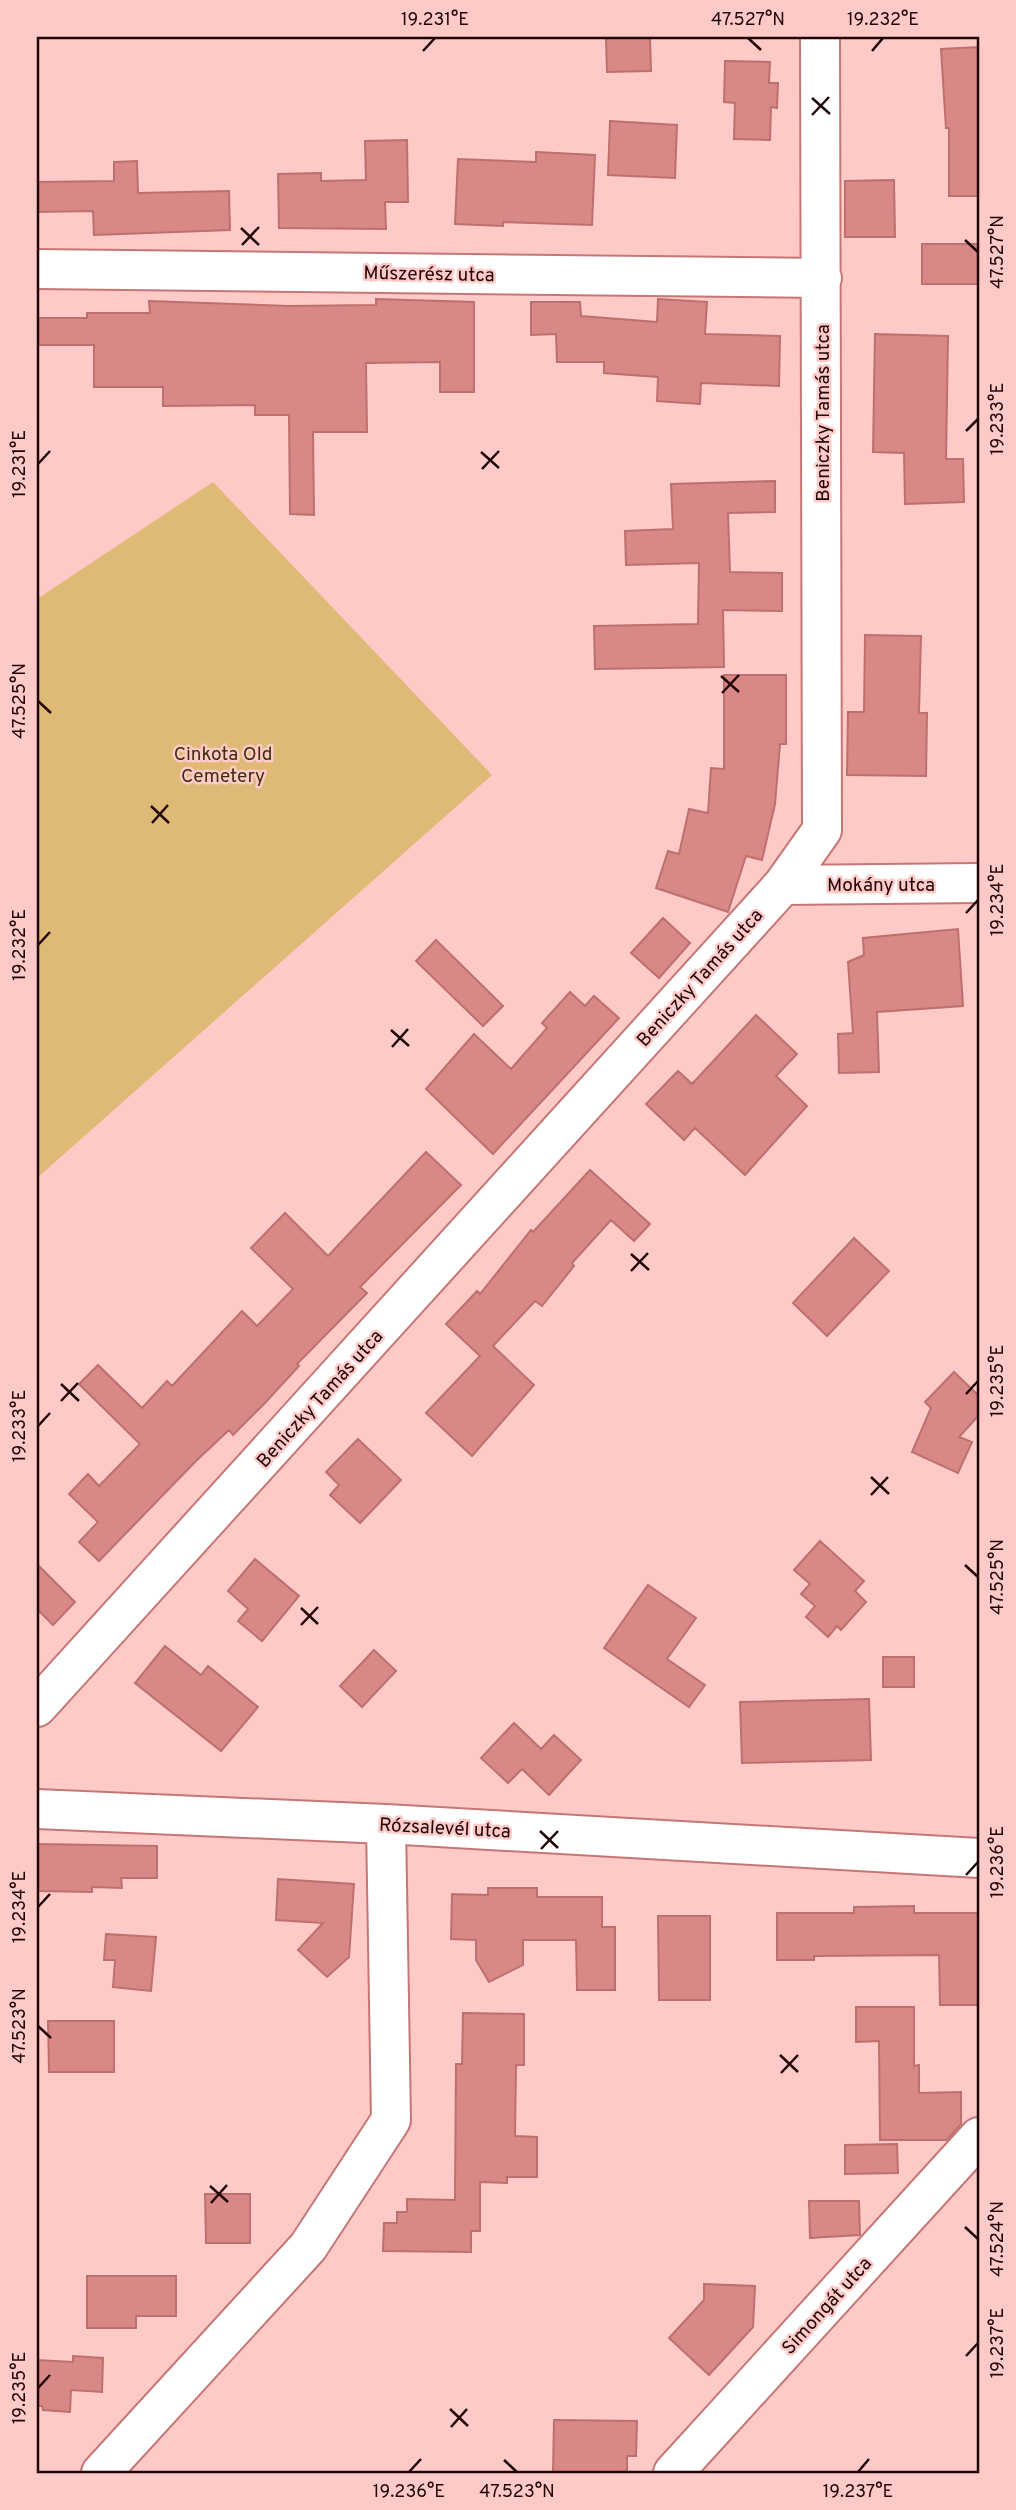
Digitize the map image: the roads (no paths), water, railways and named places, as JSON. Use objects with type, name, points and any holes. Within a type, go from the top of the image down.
[{"type":"street","name":"Beniczky Tamás utca","points":[[37,1707],[783,885],[822,830],[820,37]]},
{"type":"street","name":"Műszerész utca","points":[[37,269],[821,278]]},
{"type":"street","name":"Mokány utca","points":[[783,885],[979,883]]},
{"type":"street","name":"Rózsalevél utca","points":[[37,1809],[386,1824],[979,1857]]},
{"type":"street","points":[[101,2473],[307,2247],[391,2120],[386,1824]]},
{"type":"street","name":"Simongát utca","points":[[673,2473],[979,2137]]},
{"type":"park label","name":"Cinkota Old Cemetery","points":[[223,764]]}]
